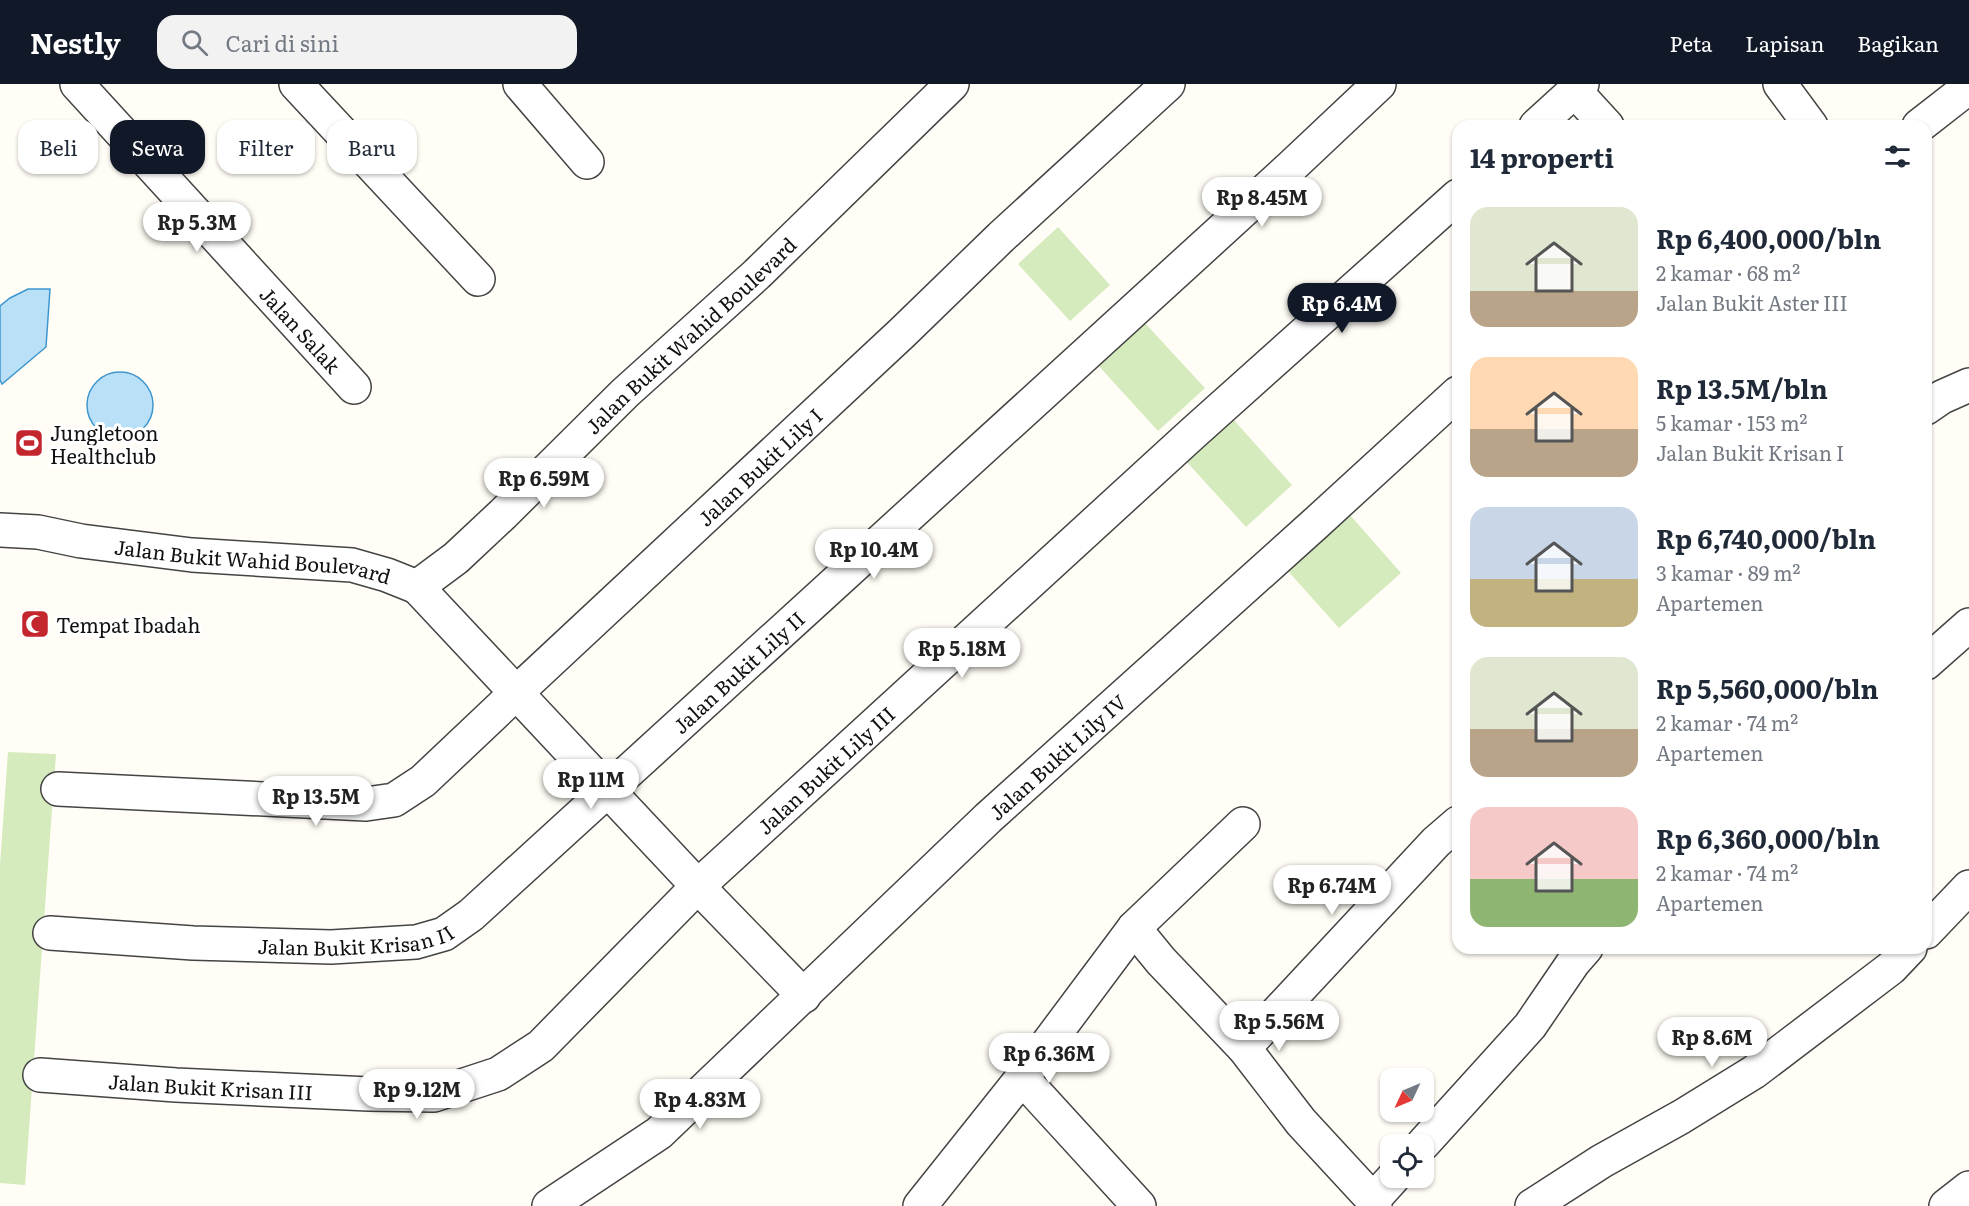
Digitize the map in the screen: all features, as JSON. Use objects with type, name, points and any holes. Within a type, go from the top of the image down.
[{"type":"street","name":"Jalan Salak","points":[[77,84],[354,387]]},
{"type":"street","points":[[296,84],[478,279]]},
{"type":"street","points":[[520,84],[587,162]]},
{"type":"street","name":"Jalan Bukit Wahid Boulevard","points":[[0,530],[38,532],[81,541],[192,555],[352,565],[417,587],[456,558],[503,514],[625,393],[757,274],[952,84]]},
{"type":"street","name":"Jalan Bukit Lily I","points":[[58,789],[366,804],[394,800],[423,781],[902,333],[1001,237],[1168,84]]},
{"type":"street","name":"Jalan Bukit Lily II","points":[[607,790],[1379,84]]},
{"type":"street","points":[[1780,84],[1807,120]]},
{"type":"street","points":[[1926,120],[1969,87]]},
{"type":"street","points":[[1543,120],[1578,88],[1602,120]]},
{"type":"street","name":"Jalan Bukit Lily III","points":[[698,886],[1192,434],[1452,201]]},
{"type":"street","points":[[1932,404],[1941,397],[1969,385]]},
{"type":"street","name":"Jalan Bukit Lily IV","points":[[549,1206],[659,1133],[988,818],[1315,525],[1452,399]]},
{"type":"street","points":[[417,587],[804,996]]},
{"type":"street","points":[[1932,658],[1969,625]]},
{"type":"street","name":"Jalan Bukit Krisan II","points":[[50,933],[193,943],[331,947],[416,942],[444,934],[471,915],[607,790]]},
{"type":"street","points":[[924,1204],[1134,928],[1244,824]]},
{"type":"street","points":[[1244,1048],[1436,842],[1452,828]]},
{"type":"street","name":"Jalan Bukit Krisan III","points":[[40,1075],[187,1085],[434,1095],[498,1074],[541,1046],[698,886]]},
{"type":"street","points":[[1932,926],[1969,888]]},
{"type":"street","points":[[1134,928],[1161,961],[1244,1048],[1301,1122],[1380,1195]]},
{"type":"street","points":[[1532,1206],[1602,1161],[1681,1117],[1754,1072],[1891,968],[1904,954]]},
{"type":"street","points":[[1432,1134],[1530,1026],[1580,956]]},
{"type":"street","points":[[1022,1078],[1138,1206]]},
{"type":"street","points":[[1946,1206],[1969,1188]]},
{"type":"green space","points":[[1058,227],[1110,285],[1070,321],[1018,264]]},
{"type":"green space","points":[[1143,321],[1205,388],[1158,431],[1096,363]]},
{"type":"green space","points":[[1232,418],[1292,485],[1246,527],[1185,460]]},
{"type":"green space","points":[[1350,515],[1401,573],[1339,628],[1287,570]]},
{"type":"green space","points":[[8,752],[56,754],[25,1185],[0,1183],[0,865]]},
{"type":"water","points":[[28,289],[50,289],[46,347],[2,384],[0,380],[0,306]]},
{"type":"water","points":[[120,372],[133,375],[143,382],[150,392],[153,405],[150,418],[143,428],[133,435],[120,438],[107,435],[97,428],[90,418],[87,405],[90,392],[97,382],[107,375]]},
{"type":"place","name":"Jungletoon Healthclub","points":[[29,443]]},
{"type":"place","name":"Tempat Ibadah","points":[[35,624]]}]
